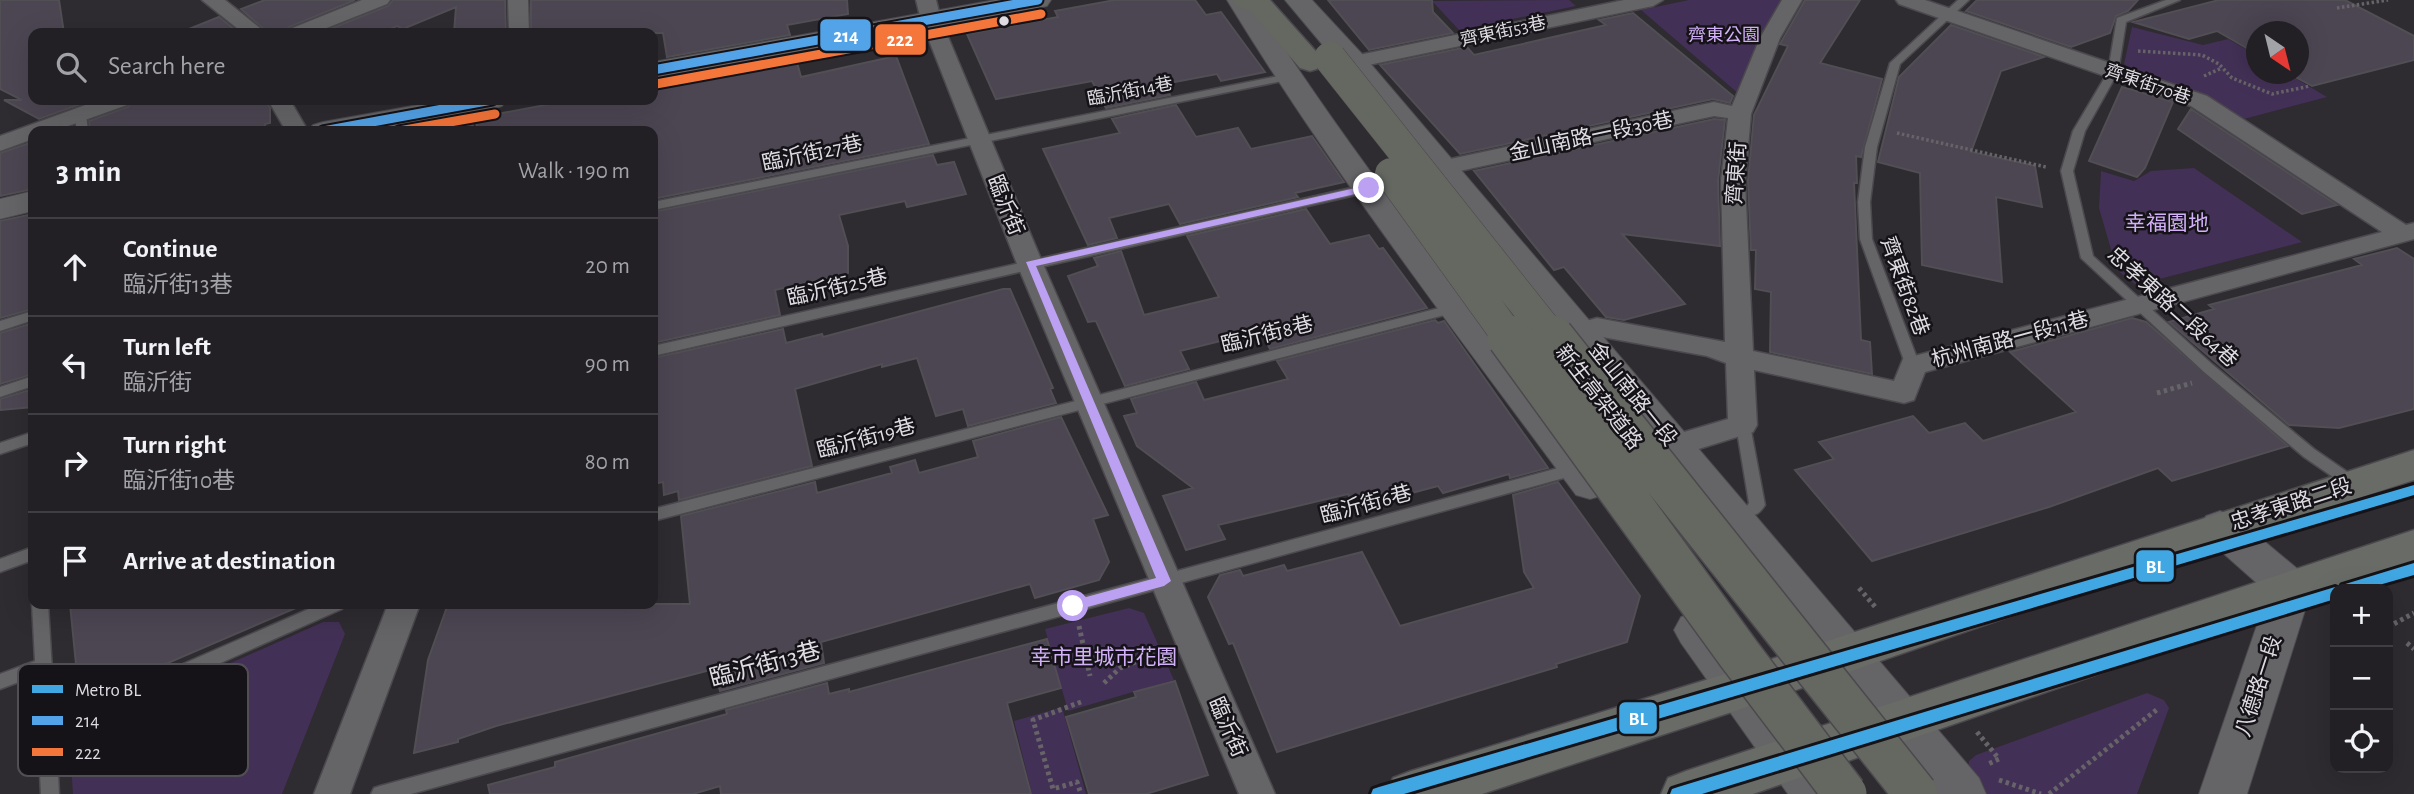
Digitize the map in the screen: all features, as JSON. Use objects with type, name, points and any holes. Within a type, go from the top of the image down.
[{"type":"highway","points":[[1246,0],[1260,5],[1321,65]]},
{"type":"highway","name":"新生高架道路","points":[[1284,0],[1321,65],[1731,643],[1845,794]]},
{"type":"highway","name":"新生高架道路","points":[[1321,65],[1916,794]]},
{"type":"main road","name":"忠孝東路二段","points":[[1411,794],[1738,690],[2220,527],[2414,465]]},
{"type":"main road","points":[[1686,794],[1803,776],[1903,722],[2414,547]]},
{"type":"street","points":[[212,0],[249,28]]},
{"type":"street","points":[[310,28],[380,0]]},
{"type":"street","points":[[518,0],[519,28]]},
{"type":"street","points":[[658,69],[928,10],[1038,0]]},
{"type":"street","name":"金山南路一段","points":[[1240,0],[1321,65],[1441,169],[1581,331],[1903,722],[1978,786]]},
{"type":"street","name":"金山南路一段","points":[[1298,0],[1369,188],[1455,308],[1579,468],[1803,776]]},
{"type":"street","name":"齊東街53巷","points":[[1321,65],[1653,0]]},
{"type":"street","name":"齊東街","points":[[1743,425],[1733,208],[1740,114],[1770,37],[1792,0]]},
{"type":"street","name":"齊東街70巷","points":[[1906,0],[2199,101],[2409,233]]},
{"type":"street","name":"臨沂街","points":[[928,10],[1030,264],[1257,794]]},
{"type":"street","points":[[64,126],[82,123],[112,105]]},
{"type":"street","points":[[282,105],[294,126]]},
{"type":"street","points":[[350,126],[465,105]]},
{"type":"street","name":"金山南路一段30巷","points":[[1441,169],[1714,109],[1740,114]]},
{"type":"street","points":[[0,144],[28,133]]},
{"type":"street","points":[[0,209],[28,202]]},
{"type":"street","name":"杭州南路一段11巷","points":[[1581,331],[1597,327],[1712,347],[1738,357],[1904,393],[1913,366],[2409,233]]},
{"type":"street","points":[[1579,468],[1676,447],[1743,425]]},
{"type":"street","points":[[2220,527],[2291,588]]},
{"type":"street","name":"八德路一段","points":[[2222,794],[2291,588]]},
{"type":"street","points":[[332,794],[402,609]]},
{"type":"lane","name":"齊東街82巷","points":[[1913,366],[1866,239],[1864,202],[1876,129],[1895,64],[1964,0]]},
{"type":"lane","points":[[2113,72],[2121,20],[2175,0]]},
{"type":"lane","name":"臨沂街14巷","points":[[979,139],[1321,65]]},
{"type":"lane","name":"忠孝東路二段64巷","points":[[2113,72],[2079,131],[2067,171],[2087,258],[2208,368],[2309,453],[2354,484]]},
{"type":"lane","name":"臨沂街27巷","points":[[658,204],[979,139]]},
{"type":"lane","name":"臨沂街25巷","points":[[658,350],[1369,188]]},
{"type":"lane","name":"臨沂街8巷","points":[[1090,401],[1455,308]]},
{"type":"lane","points":[[0,326],[28,317]]},
{"type":"lane","points":[[0,393],[28,383]]},
{"type":"lane","name":"臨沂街19巷","points":[[658,514],[1090,401]]},
{"type":"lane","points":[[1743,425],[1757,505],[1752,510]]},
{"type":"lane","points":[[0,449],[28,439]]},
{"type":"lane","name":"臨沂街6巷","points":[[1164,581],[1579,468]]},
{"type":"lane","points":[[0,566],[28,555]]},
{"type":"lane","name":"臨沂街13巷","points":[[380,794],[1164,581]]},
{"type":"lane","points":[[40,609],[43,664]]},
{"type":"lane","points":[[200,664],[325,609]]},
{"type":"lane","points":[[0,682],[18,675]]},
{"type":"lane","points":[[49,776],[50,794]]},
{"type":"path","points":[[2337,8],[2388,0]]},
{"type":"path","points":[[2117,45],[2155,53],[2202,55],[2219,64],[2232,78],[2272,94],[2310,86]]},
{"type":"path","points":[[1876,129],[2067,171]]},
{"type":"path","points":[[2157,393],[2205,380]]},
{"type":"path","points":[[1073,606],[1090,676]]},
{"type":"path","points":[[2393,624],[2414,613]]},
{"type":"path","points":[[1104,684],[1120,668],[1191,642]]},
{"type":"path","points":[[2407,643],[2414,649]]},
{"type":"path","points":[[1081,702],[1033,720],[1053,789],[1077,782],[1081,794]]},
{"type":"path","points":[[2049,794],[2159,708]]},
{"type":"path","points":[[1978,786],[2041,794]]},
{"type":"green space","points":[[1569,0],[1576,6],[1459,30],[1432,1]]},
{"type":"green space","name":"齊東公園","points":[[1689,0],[1782,0],[1754,51],[1739,94],[1641,10]]},
{"type":"green space","points":[[2132,27],[2203,45],[2228,39],[2246,49],[2246,84],[2305,84],[2327,97],[2240,120],[2140,75],[2124,64]]},
{"type":"green space","name":"幸福園地","points":[[2194,168],[2302,242],[2136,285],[2117,270],[2099,208],[2101,171],[2134,181],[2151,171]]},
{"type":"green space","name":"幸市里城市花園","points":[[1129,608],[1144,613],[1174,680],[1068,711],[1045,629]]},
{"type":"green space","points":[[323,622],[339,622],[345,634],[282,794],[73,794],[72,776],[248,776],[248,664],[228,664]]},
{"type":"green space","points":[[2147,693],[2164,700],[2169,708],[2137,794],[1987,794],[1968,769],[1969,761],[1976,755]]},
{"type":"green space","points":[[1062,707],[1086,794],[1032,794],[1014,721]]},
{"type":"building","points":[[0,0],[59,0],[63,28],[28,28],[28,105],[78,105],[39,119],[4,100],[22,100],[0,89]]},
{"type":"building","points":[[265,0],[355,0],[288,28],[262,28],[241,9]]},
{"type":"building","points":[[393,0],[505,0],[506,28],[454,28],[456,7],[405,28],[333,28],[388,6]]},
{"type":"building","points":[[531,0],[847,0],[848,14],[787,25],[790,35],[667,57],[663,33],[658,33],[658,28],[531,28]]},
{"type":"building","points":[[1115,0],[1195,0],[1206,15],[1221,12],[1265,72],[1221,81],[1217,74],[1164,84],[1170,95],[1106,108],[1092,81],[996,99],[967,34],[1058,17],[1055,11]]},
{"type":"building","points":[[1328,0],[1432,0],[1433,12],[1453,33],[1369,50]]},
{"type":"building","points":[[1805,0],[1860,0],[1820,63],[1882,79],[1861,157],[1856,156],[1857,183],[1854,183],[1861,340],[1870,342],[1872,374],[1770,352],[1771,292],[1755,289],[1756,250],[1751,250],[1748,181],[1754,115],[1788,46],[1780,44]]},
{"type":"building","points":[[1977,0],[2138,0],[2128,11],[2116,16],[2110,33],[2071,47],[1966,11]]},
{"type":"building","points":[[2219,0],[2345,0],[2414,36],[2414,60],[2312,86],[2308,84],[2309,21],[2246,21],[2246,48],[2217,31],[2189,39],[2133,22]]},
{"type":"building","points":[[1633,13],[1733,96],[1730,103],[1713,99],[1460,154],[1380,65],[1467,47],[1474,55],[1606,25],[1599,20]]},
{"type":"building","points":[[219,17],[233,28],[192,28]]},
{"type":"building","points":[[1951,25],[2044,57],[2001,71],[1971,152],[2035,166],[2042,207],[1996,197],[2002,282],[1922,265],[1920,173],[1878,162],[1899,77]]},
{"type":"building","points":[[795,55],[801,77],[896,56],[929,144],[658,198],[658,126],[477,126],[476,118],[545,105],[658,105],[658,84],[670,81],[670,78]]},
{"type":"building","points":[[2122,87],[2173,102],[2145,168],[2137,177],[2089,161]]},
{"type":"building","points":[[268,105],[270,123],[265,126],[90,126],[89,121],[128,107]]},
{"type":"building","points":[[1176,105],[1196,137],[1238,128],[1251,149],[1312,136],[1344,182],[1295,193],[1298,197],[1180,224],[1169,204],[1109,218],[1117,238],[1088,245],[1043,149],[1120,133],[1112,119]]},
{"type":"building","points":[[2191,109],[2337,205],[2302,214],[2178,129]]},
{"type":"building","points":[[472,115],[473,126],[442,126],[442,121]]},
{"type":"building","points":[[1714,119],[1725,120],[1718,181],[1720,246],[1622,234],[1685,304],[1624,320],[1606,317],[1564,267],[1554,270],[1474,171]]},
{"type":"building","points":[[28,144],[28,190],[0,196],[0,153]]},
{"type":"building","points":[[933,155],[937,165],[954,162],[966,194],[907,207],[905,201],[839,215],[848,246],[848,273],[775,290],[780,315],[658,342],[658,211]]},
{"type":"building","points":[[1306,209],[1330,244],[1369,235],[1379,249],[1383,248],[1427,308],[1270,349],[1261,331],[1180,351],[1189,369],[1125,386],[1096,321],[1088,322],[1068,276],[1098,266],[1094,258],[1121,251],[1144,315],[1219,297],[1187,236]]},
{"type":"building","points":[[28,215],[28,310],[0,318],[0,221]]},
{"type":"building","points":[[2397,248],[2414,259],[2414,409],[2339,428],[2289,425],[2169,322],[2214,309],[2209,305],[2362,265],[2354,259]]},
{"type":"building","points":[[1010,289],[1053,388],[1050,389],[1056,403],[968,426],[963,409],[936,416],[917,358],[882,367],[882,364],[795,389],[812,466],[679,500],[678,491],[664,495],[663,482],[658,483],[658,357],[783,329],[786,343],[822,334],[823,337]]},
{"type":"building","points":[[2132,318],[2146,322],[2288,446],[2172,481],[2158,468],[2049,507],[1872,561],[1795,470],[1834,459],[1819,442],[1913,416],[1929,433],[1965,423],[1983,441],[2076,412],[2010,352]]},
{"type":"building","points":[[1435,320],[1438,323],[1444,321],[1548,468],[1510,478],[1509,474],[1443,493],[1438,486],[1355,508],[1348,494],[1218,525],[1225,539],[1186,550],[1163,496],[1193,488],[1137,446],[1124,416],[1137,413],[1131,399],[1196,382],[1204,400],[1288,379],[1277,361]]},
{"type":"building","points":[[28,325],[28,376],[0,384],[0,333]]},
{"type":"building","points":[[28,391],[28,407],[0,410],[0,399]]},
{"type":"building","points":[[1061,417],[1108,515],[1093,519],[1109,562],[1099,580],[1035,598],[1030,584],[821,642],[824,663],[720,691],[714,669],[496,726],[458,739],[458,742],[414,753],[428,660],[446,609],[658,609],[658,604],[690,604],[681,516],[815,482],[817,493],[892,473],[890,467],[915,460],[919,473],[978,457],[973,441]]},
{"type":"building","points":[[1558,482],[1640,596],[1627,642],[1556,664],[1557,667],[1277,752],[1233,643],[1229,644],[1208,597],[1220,575],[1240,570],[1243,576],[1284,565],[1287,571],[1362,552],[1400,626],[1534,588],[1524,572],[1513,495]]},
{"type":"building","points":[[70,609],[293,609],[165,664],[76,664]]},
{"type":"building","points":[[1047,639],[1061,688],[1007,703],[1031,794],[721,794],[720,786],[693,794],[490,794],[488,785],[555,767],[555,762],[727,714],[726,710],[827,683],[829,694],[849,689],[849,692]]},
{"type":"building","points":[[1175,681],[1208,775],[1146,794],[1089,794],[1066,717],[1136,697],[1134,692]]},
{"type":"metro line","name":"BL","points":[[1379,794],[2414,490]]},
{"type":"metro line","name":"BL","points":[[2364,584],[2414,569]]},
{"type":"metro line","name":"BL","points":[[1678,794],[2330,595]]},
{"type":"transit line","name":"214","points":[[658,69],[1038,0]]},
{"type":"transit line","name":"222","points":[[658,84],[1041,14]]},
{"type":"transit line","name":"214","points":[[350,126],[465,105]]},
{"type":"transit line","name":"222","points":[[427,126],[495,114]]},
{"type":"route","points":[[1073,606],[1164,581],[1030,264],[1369,188]]}]
